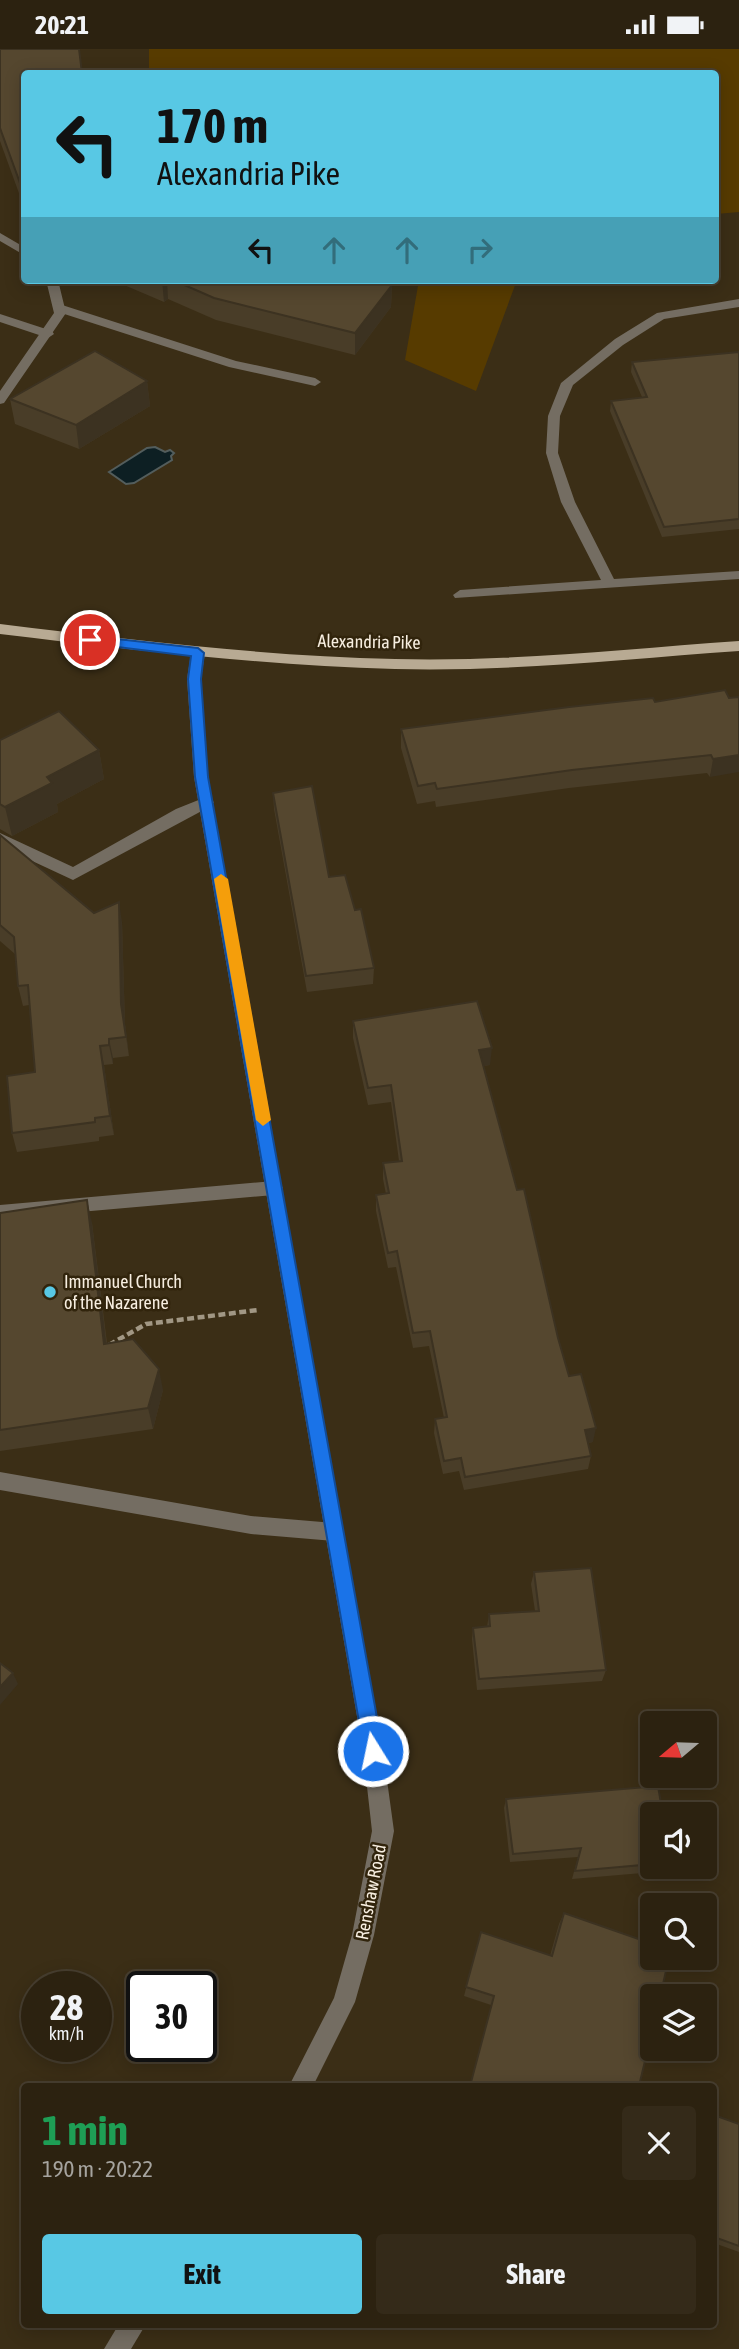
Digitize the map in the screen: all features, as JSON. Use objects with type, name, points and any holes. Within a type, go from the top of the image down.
[{"type":"main road","name":"Alexandria Pike","points":[[3,632],[198,653],[397,664],[538,660],[739,646]]},
{"type":"street","points":[[0,236],[21,250]]},
{"type":"street","points":[[0,400],[53,330],[61,314],[53,284]]},
{"type":"street","points":[[610,584],[568,502],[552,453],[554,416],[567,383],[619,342],[661,316],[739,303]]},
{"type":"street","points":[[58,308],[233,364],[315,382]]},
{"type":"street","points":[[0,318],[48,334]]},
{"type":"street","points":[[460,594],[739,575]]},
{"type":"street","name":"Renshaw Road","points":[[198,653],[194,679],[201,777],[373,1751],[383,1831],[363,1935],[344,2002],[303,2083]]},
{"type":"street","points":[[0,838],[73,874],[181,813],[206,802]]},
{"type":"street","points":[[0,1212],[274,1188]]},
{"type":"street","points":[[0,1481],[251,1525],[334,1532]]},
{"type":"street","points":[[116,2349],[131,2328]]},
{"type":"path","points":[[107,1347],[146,1324],[259,1310]]},
{"type":"shaded area","points":[[149,49],[739,49],[739,212],[719,214],[719,70],[149,70]]},
{"type":"shaded area","points":[[418,284],[516,284],[476,391],[405,360]]},
{"type":"shaded area","points":[[155,447],[174,453],[172,460],[134,483],[126,484],[109,472],[147,448]]},
{"type":"building","points":[[0,49],[79,49],[82,70],[21,70],[21,186],[0,128]]},
{"type":"building","points":[[182,284],[392,285],[355,333],[214,298]]},
{"type":"building","points":[[95,351],[147,381],[76,425],[10,399]]},
{"type":"building","points":[[739,352],[739,519],[664,527],[611,401],[647,397],[632,362]]},
{"type":"building","points":[[725,690],[729,698],[739,697],[739,755],[713,759],[711,755],[572,770],[437,789],[435,783],[418,786],[401,729],[653,698],[655,702]]},
{"type":"building","points":[[59,711],[99,750],[47,777],[52,783],[5,807],[0,804],[0,740]]},
{"type":"building","points":[[312,786],[329,877],[345,875],[355,910],[361,909],[374,968],[306,976],[273,793]]},
{"type":"building","points":[[0,835],[94,913],[119,902],[121,1004],[126,1037],[109,1039],[109,1045],[100,1046],[110,1116],[95,1118],[95,1122],[12,1133],[7,1076],[35,1072],[28,985],[18,986],[14,937],[0,925]]},
{"type":"building","points":[[477,1001],[492,1048],[479,1050],[517,1190],[524,1189],[558,1338],[569,1376],[581,1374],[596,1428],[585,1430],[591,1456],[465,1477],[461,1458],[444,1461],[435,1419],[447,1417],[430,1331],[413,1333],[397,1251],[388,1253],[376,1195],[389,1193],[383,1163],[402,1161],[391,1085],[368,1088],[353,1021]]},
{"type":"building","name":"Immanuel Church of the Nazarene","points":[[87,1200],[104,1344],[133,1339],[159,1369],[148,1408],[0,1430],[0,1213]]},
{"type":"building","points":[[591,1568],[606,1670],[479,1679],[473,1628],[490,1626],[489,1614],[539,1611],[534,1572]]},
{"type":"building","points":[[0,1663],[13,1673],[0,1687]]},
{"type":"building","points":[[640,1788],[659,1789],[661,1802],[640,1802],[640,1865],[575,1871],[581,1848],[513,1854],[506,1799]]},
{"type":"building","points":[[564,1913],[640,1939],[640,1970],[666,1970],[663,1984],[640,1984],[640,2061],[645,2061],[640,2083],[471,2083],[494,1996],[466,1987],[481,1932],[552,1956]]},
{"type":"building","points":[[717,2116],[739,2124],[739,2246],[717,2238]]},
{"type":"slow traffic","points":[[221,879],[263,1120]]},
{"type":"place","name":"Immanuel Church of the Nazarene","points":[[50,1292]]},
{"type":"route","points":[[90,640],[198,653],[194,679],[201,777],[262,1107],[373,1751]]}]
